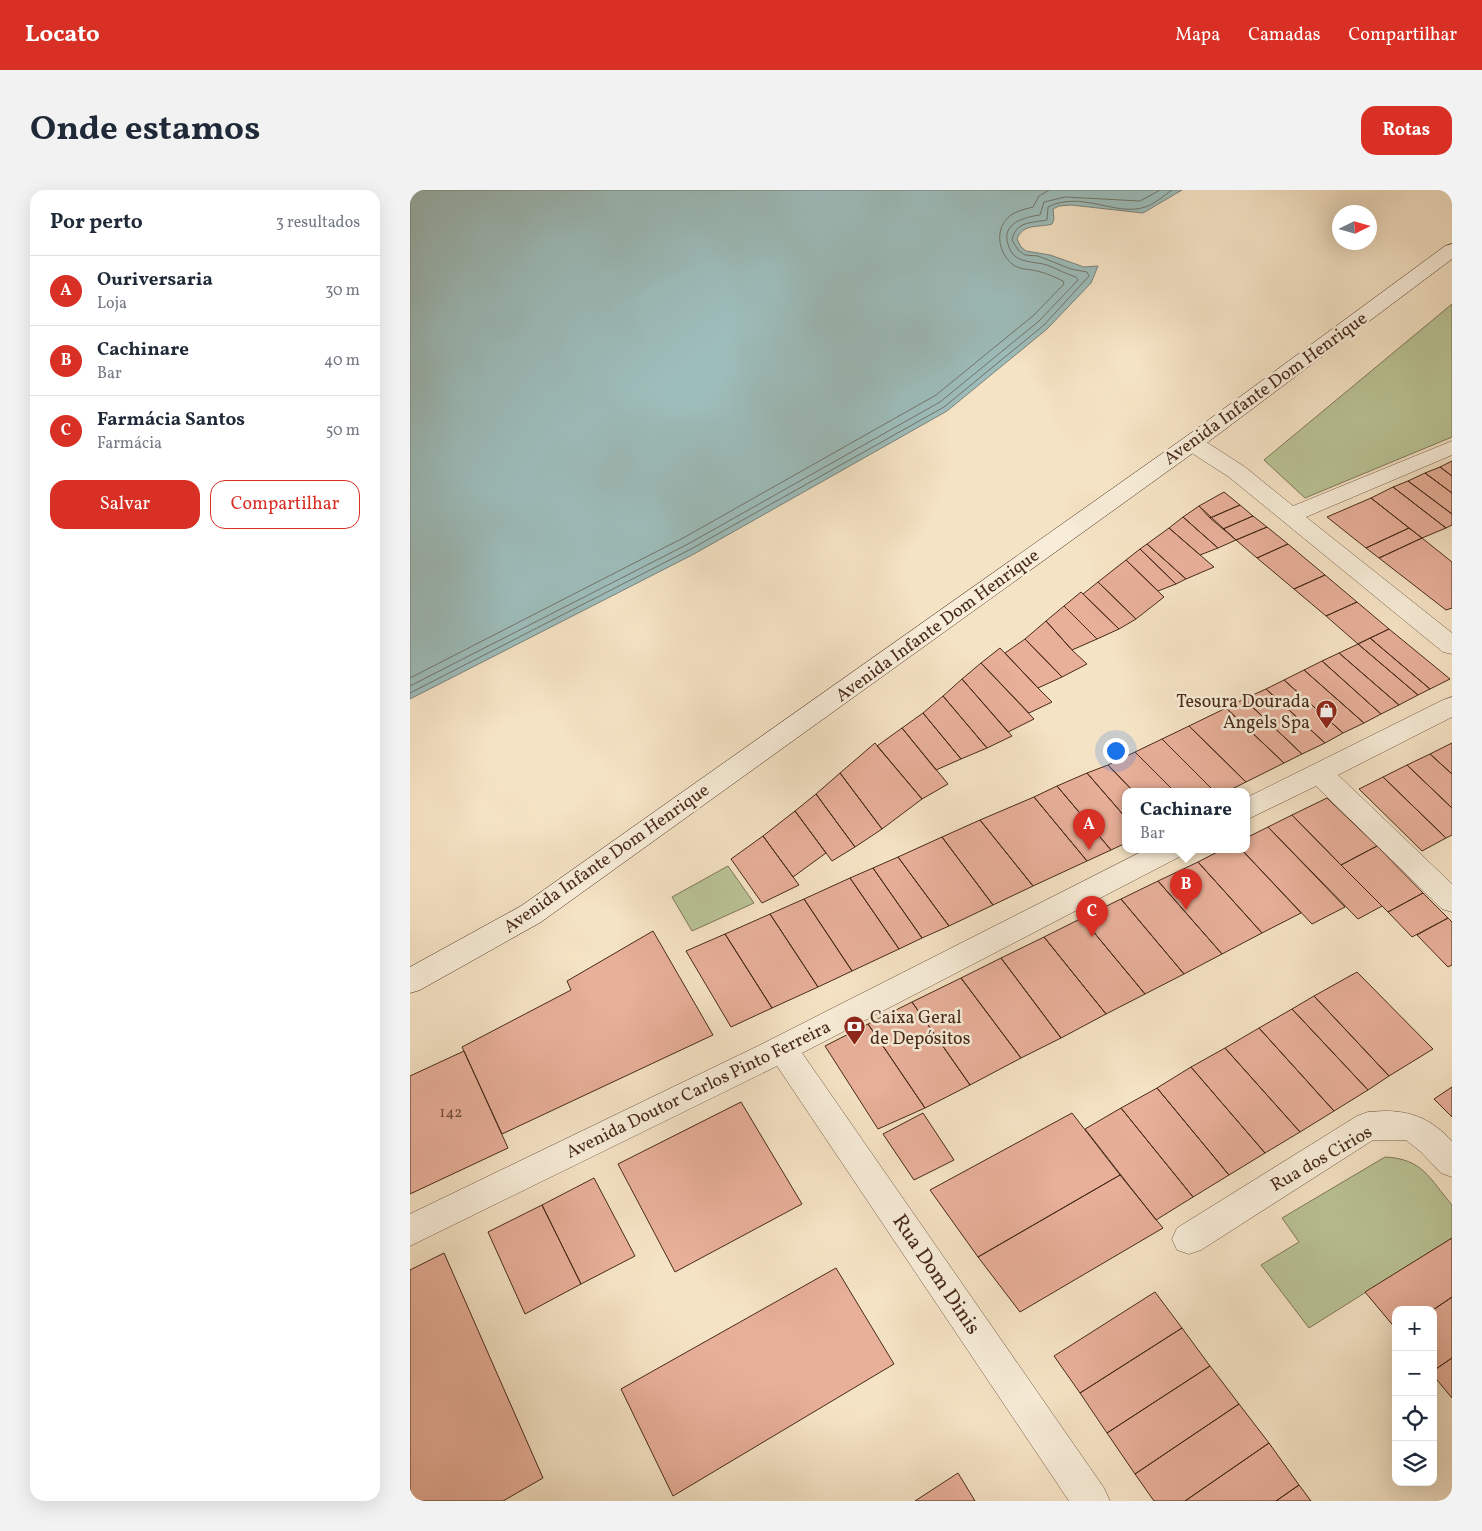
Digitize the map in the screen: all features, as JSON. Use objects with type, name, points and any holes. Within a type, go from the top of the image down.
[{"type":"street","name":"Avenida Infante Dom Henrique","points":[[410,981],[531,914],[1192,442],[1452,250]]},
{"type":"street","points":[[1192,442],[1237,472],[1452,646]]},
{"type":"street","points":[[1290,515],[1452,447]]},
{"type":"street","points":[[1250,808],[1452,706]]},
{"type":"street","points":[[1319,773],[1452,901]]},
{"type":"street","name":"Avenida Doutor Carlos Pinto Ferreira","points":[[410,1231],[782,1048],[1163,853]]},
{"type":"street","name":"Rua Dom Dinis","points":[[782,1048],[1091,1501]]},
{"type":"street","name":"Rua dos Cirios","points":[[1189,1239],[1368,1126],[1398,1123],[1421,1130],[1452,1163]]},
{"type":"green space","points":[[1452,304],[1452,437],[1305,498],[1264,460]]},
{"type":"green space","points":[[728,866],[754,903],[692,931],[672,897]]},
{"type":"green space","points":[[1385,1157],[1398,1159],[1417,1166],[1431,1178],[1452,1205],[1452,1238],[1309,1328],[1261,1265],[1299,1242],[1282,1218]]},
{"type":"water","points":[[410,190],[1182,190],[1143,213],[1071,205],[1059,206],[1053,209],[1054,219],[1052,224],[1023,230],[1017,239],[1021,247],[1026,251],[1050,255],[1084,267],[1098,266],[1091,283],[1047,329],[947,411],[694,554],[410,699]]},
{"type":"building","points":[[1452,461],[1452,476],[1440,467]]},
{"type":"building","points":[[1440,467],[1452,476],[1452,493],[1425,473]]},
{"type":"building","points":[[1425,473],[1452,493],[1452,514],[1408,481]]},
{"type":"building","points":[[1408,481],[1452,514],[1452,525],[1446,528],[1393,487]]},
{"type":"building","points":[[1393,487],[1446,528],[1422,538],[1371,498]]},
{"type":"building","points":[[1224,492],[1240,505],[1210,518],[1199,506]]},
{"type":"building","points":[[1371,498],[1409,528],[1366,548],[1327,517]]},
{"type":"building","points":[[1240,505],[1253,516],[1223,529],[1210,518]]},
{"type":"building","points":[[1199,506],[1236,540],[1218,548],[1183,517]]},
{"type":"building","points":[[1253,516],[1267,527],[1236,540],[1223,529]]},
{"type":"building","points":[[1183,517],[1218,548],[1200,555],[1169,528]]},
{"type":"building","points":[[1267,527],[1288,544],[1257,558],[1236,540]]},
{"type":"building","points":[[1169,528],[1214,567],[1186,579],[1147,544]]},
{"type":"building","points":[[1409,528],[1422,538],[1379,558],[1366,548]]},
{"type":"building","points":[[1422,538],[1452,562],[1452,608],[1446,610],[1379,558]]},
{"type":"building","points":[[1147,544],[1186,579],[1176,584],[1140,549]]},
{"type":"building","points":[[1288,544],[1325,575],[1294,589],[1257,558]]},
{"type":"building","points":[[1140,549],[1176,584],[1158,591],[1126,560]]},
{"type":"building","points":[[1126,560],[1164,597],[1136,619],[1098,582]]},
{"type":"building","points":[[1325,575],[1357,602],[1326,616],[1294,589]]},
{"type":"building","points":[[1098,582],[1136,619],[1119,629],[1083,594]]},
{"type":"building","points":[[1081,592],[1119,629],[1097,639],[1064,606]]},
{"type":"building","points":[[1357,602],[1389,629],[1358,644],[1326,616]]},
{"type":"building","points":[[1064,606],[1097,639],[1072,650],[1046,621]]},
{"type":"building","points":[[1046,621],[1087,664],[1062,677],[1025,639]]},
{"type":"building","points":[[1389,629],[1450,679],[1430,689],[1370,638]]},
{"type":"building","points":[[1370,638],[1430,689],[1418,695],[1358,644]]},
{"type":"building","points":[[1025,639],[1062,677],[1038,688],[1005,653]]},
{"type":"building","points":[[1358,644],[1418,695],[1399,705],[1339,653]]},
{"type":"building","points":[[1000,648],[1052,702],[1029,713],[981,663]]},
{"type":"building","points":[[1339,653],[1399,705],[1381,714],[1322,661]]},
{"type":"building","points":[[1322,661],[1381,714],[1364,723],[1304,670]]},
{"type":"building","points":[[981,663],[1034,719],[1008,732],[962,679]]},
{"type":"building","points":[[1304,670],[1364,723],[1343,733],[1284,680]]},
{"type":"building","points":[[962,679],[1012,736],[987,748],[943,696]]},
{"type":"building","points":[[1284,680],[1343,733],[1325,743],[1266,689]]},
{"type":"building","points":[[1266,689],[1325,743],[1302,754],[1244,699]]},
{"type":"building","points":[[943,696],[987,748],[961,759],[923,713]]},
{"type":"building","points":[[1244,699],[1302,754],[1284,763],[1226,708]]},
{"type":"building","points":[[1226,708],[1284,763],[1246,782],[1189,726]]},
{"type":"building","points":[[923,713],[961,759],[936,770],[902,728]]},
{"type":"building","points":[[1189,726],[1246,782],[1234,788],[1211,788],[1162,739]]},
{"type":"building","points":[[902,728],[948,784],[922,799],[877,746]]},
{"type":"building","points":[[1162,739],[1211,788],[1171,788],[1135,752]]},
{"type":"building","points":[[875,743],[922,799],[882,829],[840,773]]},
{"type":"building","points":[[1452,743],[1452,774],[1430,754]]},
{"type":"building","points":[[1135,752],[1171,788],[1130,788],[1108,765]]},
{"type":"building","points":[[1430,754],[1452,774],[1452,808],[1407,765]]},
{"type":"building","points":[[1108,765],[1130,788],[1122,788],[1122,813],[1087,773]]},
{"type":"building","points":[[1407,765],[1452,808],[1452,835],[1446,838],[1383,777]]},
{"type":"building","points":[[840,773],[882,829],[855,847],[816,794]]},
{"type":"building","points":[[1087,773],[1122,813],[1122,845],[1111,850],[1057,786]]},
{"type":"building","points":[[1383,777],[1446,838],[1422,851],[1359,789]]},
{"type":"building","points":[[1057,786],[1111,850],[1087,861],[1034,797]]},
{"type":"building","points":[[816,794],[855,847],[832,861],[795,811]]},
{"type":"building","points":[[1034,797],[1087,861],[1033,886],[980,820]]},
{"type":"building","points":[[1327,798],[1377,846],[1341,865],[1292,815]]},
{"type":"building","points":[[795,811],[826,853],[793,877],[763,836]]},
{"type":"building","points":[[1292,815],[1382,906],[1358,919],[1268,827]]},
{"type":"building","points":[[980,820],[1033,886],[993,905],[942,837]]},
{"type":"building","points":[[1268,827],[1345,907],[1312,924],[1245,853],[1250,853],[1250,836]]},
{"type":"building","points":[[763,836],[799,885],[762,903],[731,859]]},
{"type":"building","points":[[942,837],[993,905],[949,926],[898,857]]},
{"type":"building","points":[[1377,846],[1423,893],[1388,912],[1341,865]]},
{"type":"building","points":[[1215,853],[1245,853],[1301,913],[1262,933],[1198,862]]},
{"type":"building","points":[[898,857],[949,926],[922,938],[873,868]]},
{"type":"building","points":[[1198,862],[1262,933],[1222,954],[1158,881]]},
{"type":"building","points":[[873,868],[922,938],[899,949],[850,878]]},
{"type":"building","points":[[850,878],[899,949],[852,971],[804,899]]},
{"type":"building","points":[[1158,881],[1222,954],[1184,974],[1121,899]]},
{"type":"building","points":[[1423,893],[1448,918],[1412,937],[1388,912]]},
{"type":"building","points":[[804,899],[852,971],[818,987],[770,914]]},
{"type":"building","points":[[1121,899],[1184,974],[1145,994],[1082,918]]},
{"type":"building","points":[[770,914],[818,987],[772,1008],[725,934]]},
{"type":"building","points":[[1082,918],[1145,994],[1106,1014],[1044,937]]},
{"type":"building","points":[[1448,918],[1452,922],[1452,965],[1448,967],[1417,935]]},
{"type":"building","points":[[653,931],[713,1035],[502,1134],[462,1047],[571,990],[567,981]]},
{"type":"building","points":[[725,934],[772,1008],[731,1027],[686,951]]},
{"type":"building","points":[[1044,937],[1106,1014],[1061,1038],[1001,958]]},
{"type":"building","points":[[1001,958],[1061,1038],[1021,1058],[961,978]]},
{"type":"building","points":[[1357,972],[1433,1049],[1389,1076],[1314,996]]},
{"type":"building","points":[[961,978],[1021,1058],[970,1085],[912,1002]]},
{"type":"building","points":[[1314,996],[1389,1076],[1368,1090],[1292,1009]]},
{"type":"building","points":[[912,1002],[970,1085],[925,1108],[868,1024]]},
{"type":"building","points":[[1292,1009],[1368,1090],[1334,1111],[1259,1028]]},
{"type":"building","points":[[868,1024],[925,1108],[878,1129],[825,1046]]},
{"type":"building","points":[[1259,1028],[1334,1111],[1300,1132],[1225,1048]]},
{"type":"building","points":[[1225,1048],[1300,1132],[1265,1153],[1191,1067]]},
{"type":"building","points":[[464,1051],[508,1148],[410,1194],[410,1076]]},
{"type":"building","points":[[1191,1067],[1265,1153],[1229,1175],[1157,1088]]},
{"type":"building","points":[[1452,1087],[1452,1117],[1434,1099]]},
{"type":"building","points":[[1157,1088],[1229,1175],[1193,1197],[1121,1108]]},
{"type":"building","points":[[741,1102],[802,1204],[675,1272],[618,1164]]},
{"type":"building","points":[[1121,1108],[1193,1197],[1156,1220],[1085,1129]]},
{"type":"building","points":[[923,1113],[954,1160],[914,1180],[883,1134]]},
{"type":"building","points":[[1072,1113],[1120,1175],[978,1257],[930,1190]]},
{"type":"building","points":[[1120,1175],[1163,1228],[1020,1312],[978,1257]]},
{"type":"building","points":[[594,1178],[635,1256],[581,1284],[542,1205]]},
{"type":"building","points":[[542,1205],[581,1284],[525,1314],[488,1232]]},
{"type":"building","points":[[1452,1238],[1452,1297],[1437,1307],[1392,1306],[1392,1324],[1365,1292]]},
{"type":"building","points":[[444,1253],[543,1478],[503,1501],[410,1501],[410,1270]]},
{"type":"building","points":[[836,1268],[894,1364],[673,1496],[621,1389]]},
{"type":"building","points":[[1155,1292],[1182,1328],[1080,1393],[1054,1356]]},
{"type":"building","points":[[1452,1297],[1452,1358],[1437,1368],[1437,1351],[1437,1307]]},
{"type":"building","points":[[1182,1328],[1210,1366],[1107,1433],[1080,1393]]},
{"type":"building","points":[[1452,1358],[1452,1398],[1437,1380],[1437,1368]]},
{"type":"building","points":[[1210,1366],[1239,1404],[1135,1474],[1107,1433]]},
{"type":"building","points":[[1239,1404],[1269,1443],[1185,1501],[1154,1501],[1135,1474]]},
{"type":"building","points":[[1269,1443],[1299,1485],[1276,1501],[1185,1501]]},
{"type":"building","points":[[958,1473],[975,1501],[915,1501]]},
{"type":"building","points":[[1299,1485],[1311,1501],[1276,1501]]},
{"type":"place","name":"Tesoura Dourada Angels Spa","points":[[1326,730]]},
{"type":"place","name":"Ouriversaria","points":[[1089,850]]},
{"type":"place","name":"Cachinare","points":[[1186,910]]},
{"type":"place","name":"Farmácia Santos","points":[[1092,937]]},
{"type":"place","name":"Caixa Geral de Depósitos","points":[[854,1046]]}]
